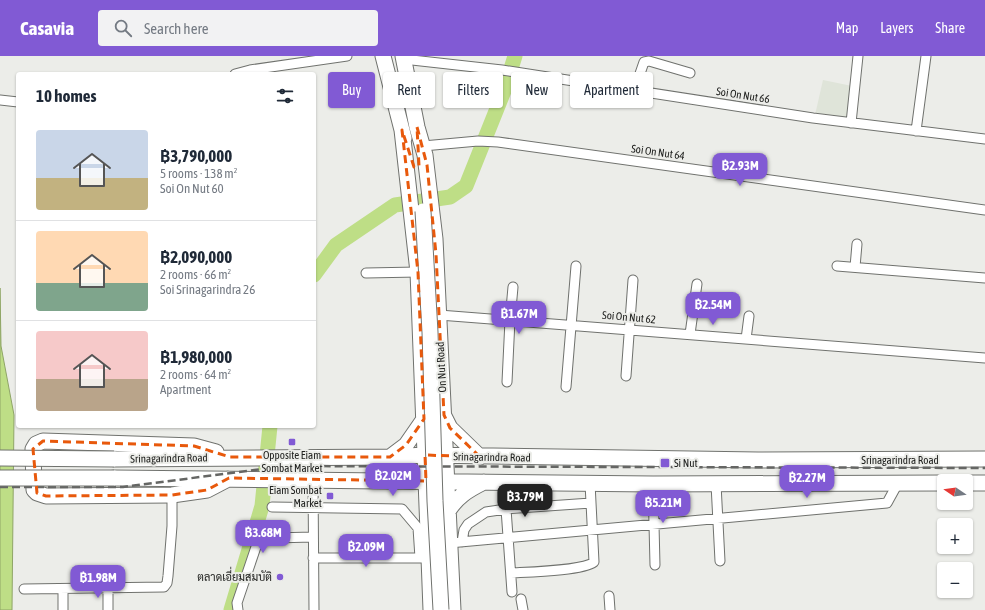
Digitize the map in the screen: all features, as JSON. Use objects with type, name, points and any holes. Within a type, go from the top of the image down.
[{"type":"main road","name":"On Nut Road","points":[[383,56],[402,130],[419,181]]},
{"type":"main road","name":"On Nut Road","points":[[403,57],[417,127],[427,165],[435,239],[444,416],[447,513],[455,543],[453,610]]},
{"type":"main road","name":"On Nut Road","points":[[417,127],[419,181],[428,291],[435,501],[441,610]]},
{"type":"main road","name":"On Nut Road","points":[[402,130],[416,243],[418,272],[427,513],[425,554],[431,610]]},
{"type":"main road","points":[[423,386],[428,392],[434,394],[439,392],[442,385]]},
{"type":"main road","points":[[444,416],[450,428],[480,457]]},
{"type":"main road","points":[[390,457],[406,445],[424,419]]},
{"type":"main road","points":[[229,478],[207,490],[172,495],[41,495],[34,490],[33,448],[36,444],[43,441],[194,446],[230,457]]},
{"type":"main road","name":"Srinagarindra Road","points":[[0,458],[114,459],[390,457],[425,455],[758,460],[985,459]]},
{"type":"main road","name":"Srinagarindra Road","points":[[0,478],[229,478],[653,484],[937,483]]},
{"type":"main road","points":[[389,480],[416,490],[423,498],[427,513]]},
{"type":"main road","points":[[447,513],[453,503],[464,492],[484,482]]},
{"type":"main road","points":[[973,483],[985,483]]},
{"type":"main road","points":[[425,554],[440,536],[455,543]]},
{"type":"street","points":[[242,72],[347,56]]},
{"type":"street","points":[[850,123],[858,56]]},
{"type":"street","points":[[916,130],[926,56]]},
{"type":"street","name":"Soi On Nut 66","points":[[403,57],[570,81]]},
{"type":"street","points":[[641,72],[644,62],[649,61],[690,73]]},
{"type":"street","name":"Soi On Nut 66","points":[[653,94],[850,123],[985,138]]},
{"type":"street","points":[[0,100],[16,102]]},
{"type":"street","name":"Soi On Nut 64","points":[[423,146],[478,141],[498,142],[985,210]]},
{"type":"street","points":[[855,267],[857,244]]},
{"type":"street","points":[[566,387],[576,266]]},
{"type":"street","points":[[837,266],[985,278]]},
{"type":"street","points":[[366,272],[418,272]]},
{"type":"street","points":[[626,376],[633,280]]},
{"type":"street","points":[[690,334],[697,284]]},
{"type":"street","points":[[507,382],[513,287]]},
{"type":"street","name":"Soi On Nut 62","points":[[439,315],[985,358]]},
{"type":"street","points":[[746,339],[749,316]]},
{"type":"street","points":[[313,480],[314,610]]},
{"type":"street","points":[[510,574],[590,565],[595,559],[590,483]]},
{"type":"street","points":[[455,543],[887,503],[898,483]]},
{"type":"street","points":[[653,484],[653,524],[656,565]]},
{"type":"street","points":[[716,484],[720,561]]},
{"type":"street","points":[[24,589],[161,588],[165,586],[168,576],[172,526],[172,495]]},
{"type":"street","points":[[455,543],[464,530],[475,519],[486,512],[506,509],[591,503]]},
{"type":"street","points":[[272,507],[402,509],[418,528],[425,554],[313,558]]},
{"type":"street","points":[[506,509],[512,592]]},
{"type":"street","points":[[238,610],[237,603],[258,541],[273,538],[313,537]]},
{"type":"street","points":[[63,589],[63,610]]},
{"type":"street","points":[[108,589],[108,610]]},
{"type":"street","points":[[609,596],[610,610]]},
{"type":"street","points":[[522,599],[523,610]]},
{"type":"highlighted area","points":[[417,127],[427,165],[436,254],[444,415],[450,428],[480,457],[425,455],[426,481],[229,478],[207,490],[172,495],[46,496],[37,493],[33,449],[43,441],[194,446],[230,457],[390,457],[406,445],[424,419],[418,272],[402,130],[414,167],[419,166]]},
{"type":"shaded area","points":[[823,80],[852,86],[848,120],[815,115]]},
{"type":"shaded area","points":[[0,288],[1,346],[14,415],[12,610],[0,610]]},
{"type":"waterway","points":[[316,272],[336,245],[395,205],[450,197],[466,186],[504,91],[515,56]]},
{"type":"waterway","points":[[231,610],[262,506],[270,428]]},
{"type":"railway","points":[[0,487],[123,487],[285,466],[985,468]]},
{"type":"place","name":"Opposite Eiam Sombat Market","points":[[292,442]]},
{"type":"place","name":"Si Nut","points":[[665,463]]},
{"type":"place","name":"Eiam Sombat Market","points":[[330,496]]},
{"type":"place","name":"ตลาดเอี่ยมสมบัติ","points":[[280,577]]}]
